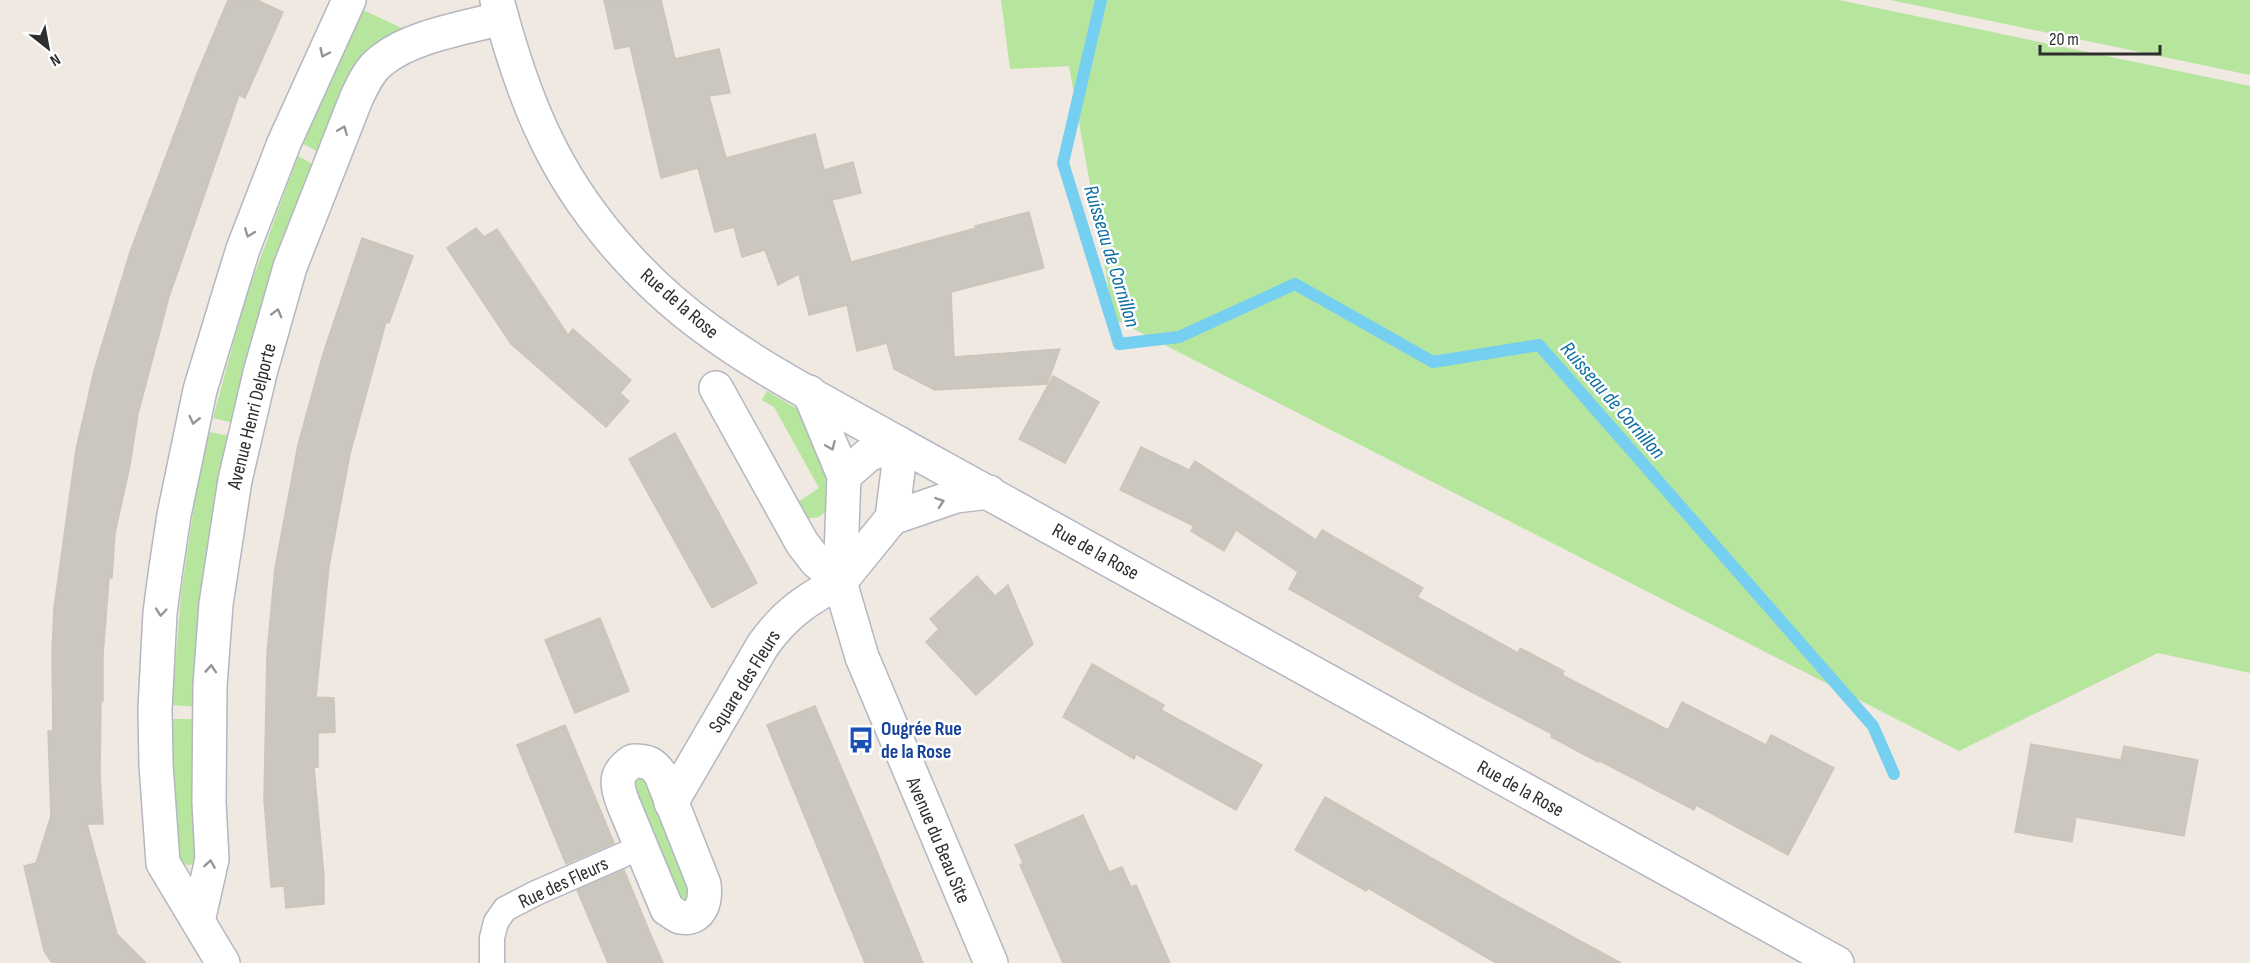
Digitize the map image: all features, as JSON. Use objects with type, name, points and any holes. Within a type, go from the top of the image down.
[{"type":"street","points":[[223,963],[163,863],[156,765],[155,709],[160,613],[174,515],[200,390],[243,249],[298,111],[349,0]]},
{"type":"street","name":"Avenue Henri Delporte","points":[[198,921],[212,859],[209,802],[210,686],[216,604],[244,433],[290,267],[356,99],[366,78],[379,62],[399,48],[500,9]]},
{"type":"street","name":"Rue de la Rose","points":[[500,9],[530,104],[543,134],[565,173],[605,232],[657,288],[703,327],[808,392],[898,443],[1837,963]]},
{"type":"street","points":[[716,388],[802,543],[816,561],[840,582],[892,518],[899,463],[898,443],[868,456],[844,476]]},
{"type":"street","name":"Avenue du Beau Site","points":[[808,392],[844,476],[840,582],[862,657],[991,963]]},
{"type":"street","points":[[892,518],[956,496],[989,492]]},
{"type":"street","name":"Square des Fleurs","points":[[671,803],[763,645],[778,624],[814,596],[840,582]]},
{"type":"street","points":[[633,761],[646,761],[654,765],[661,775],[671,803],[704,884],[706,898],[702,909],[693,915],[680,916],[667,909],[618,788],[618,776],[624,767],[633,761]]},
{"type":"lane","name":"Rue des Fleurs","points":[[492,963],[492,938],[496,922],[505,909],[536,892],[641,847]]},
{"type":"green space","points":[[1001,0],[1839,0],[2250,86],[2250,673],[2158,653],[1959,751],[1114,319],[1069,66],[1010,69]]},
{"type":"green space","points":[[1890,0],[2250,0],[2250,75]]},
{"type":"green space","points":[[363,10],[404,29],[378,43],[362,59],[321,153],[303,144]]},
{"type":"green space","points":[[298,156],[316,166],[233,423],[213,418],[245,300]]},
{"type":"green space","points":[[767,391],[799,410],[827,452],[830,508],[819,517],[804,519],[798,502],[819,488],[774,407],[762,400]]},
{"type":"green space","points":[[209,432],[231,436],[197,707],[172,705],[181,594],[197,485]]},
{"type":"green space","points":[[173,719],[197,719],[199,858],[194,864],[187,865],[180,860],[175,826]]},
{"type":"green space","points":[[642,778],[647,780],[695,887],[691,898],[685,901],[678,900],[631,786],[635,780]]},
{"type":"building","points":[[228,0],[257,0],[283,12],[245,98],[239,95],[169,297],[138,414],[130,465],[115,533],[112,578],[109,578],[103,655],[103,701],[101,701],[100,774],[103,824],[87,824],[117,934],[146,963],[52,963],[44,951],[24,866],[36,863],[51,816],[48,731],[53,731],[54,608],[76,450],[94,371],[130,252],[196,76]]},
{"type":"building","points":[[604,0],[661,0],[675,59],[719,49],[730,93],[709,96],[726,158],[815,134],[824,170],[853,162],[861,193],[832,200],[851,262],[1029,212],[1044,268],[951,292],[954,357],[1060,349],[1047,384],[935,390],[894,369],[887,343],[857,351],[847,305],[809,315],[799,274],[778,285],[765,250],[742,257],[734,227],[715,232],[698,168],[661,178],[630,46],[615,49]]},
{"type":"building","points":[[476,228],[484,237],[497,229],[568,335],[573,329],[631,380],[620,393],[629,401],[606,427],[511,344],[447,248]]},
{"type":"building","points":[[362,238],[413,256],[389,323],[386,322],[350,454],[329,566],[316,697],[334,698],[335,732],[318,733],[318,767],[314,767],[324,877],[324,904],[286,908],[284,886],[271,887],[264,799],[267,653],[275,568],[298,445],[323,354]]},
{"type":"building","points":[[1053,376],[1099,402],[1065,463],[1019,439]]},
{"type":"building","points":[[675,433],[757,583],[712,608],[629,459]]},
{"type":"building","points":[[1141,447],[1189,470],[1195,461],[1316,540],[1322,530],[1423,588],[1417,597],[1518,653],[1520,648],[1564,671],[1562,675],[1668,730],[1682,702],[1766,745],[1771,735],[1834,768],[1788,855],[1696,805],[1694,810],[1551,737],[1552,734],[1464,688],[1289,589],[1298,572],[1236,530],[1224,551],[1191,531],[1194,526],[1120,490]]},
{"type":"building","points":[[977,576],[995,596],[1008,585],[1033,644],[976,695],[926,642],[939,629],[930,619]]},
{"type":"building","points":[[600,618],[629,691],[575,713],[545,640]]},
{"type":"building","points":[[1092,664],[1164,705],[1161,710],[1262,765],[1236,810],[1136,754],[1134,759],[1063,717]]},
{"type":"building","points":[[815,706],[923,963],[865,963],[767,725]]},
{"type":"building","points":[[565,725],[614,843],[566,864],[517,745]]},
{"type":"building","points":[[2031,744],[2121,760],[2124,746],[2198,760],[2184,836],[2076,817],[2072,842],[2015,832]]},
{"type":"building","points":[[1325,797],[1503,899],[1621,963],[1496,963],[1368,888],[1366,891],[1295,850]]},
{"type":"building","points":[[1083,815],[1109,872],[1122,867],[1131,887],[1136,885],[1170,963],[1063,963],[1020,865],[1023,863],[1015,845]]},
{"type":"building","points":[[624,870],[663,963],[608,963],[577,890]]},
{"type":"waterway","name":"Ruisseau de Cornillon","points":[[1101,0],[1063,163],[1119,344],[1179,337],[1295,284],[1433,362],[1539,345],[1873,726],[1894,774]]},
{"type":"place","name":"Ougrée Rue de la Rose","points":[[861,740]]}]
